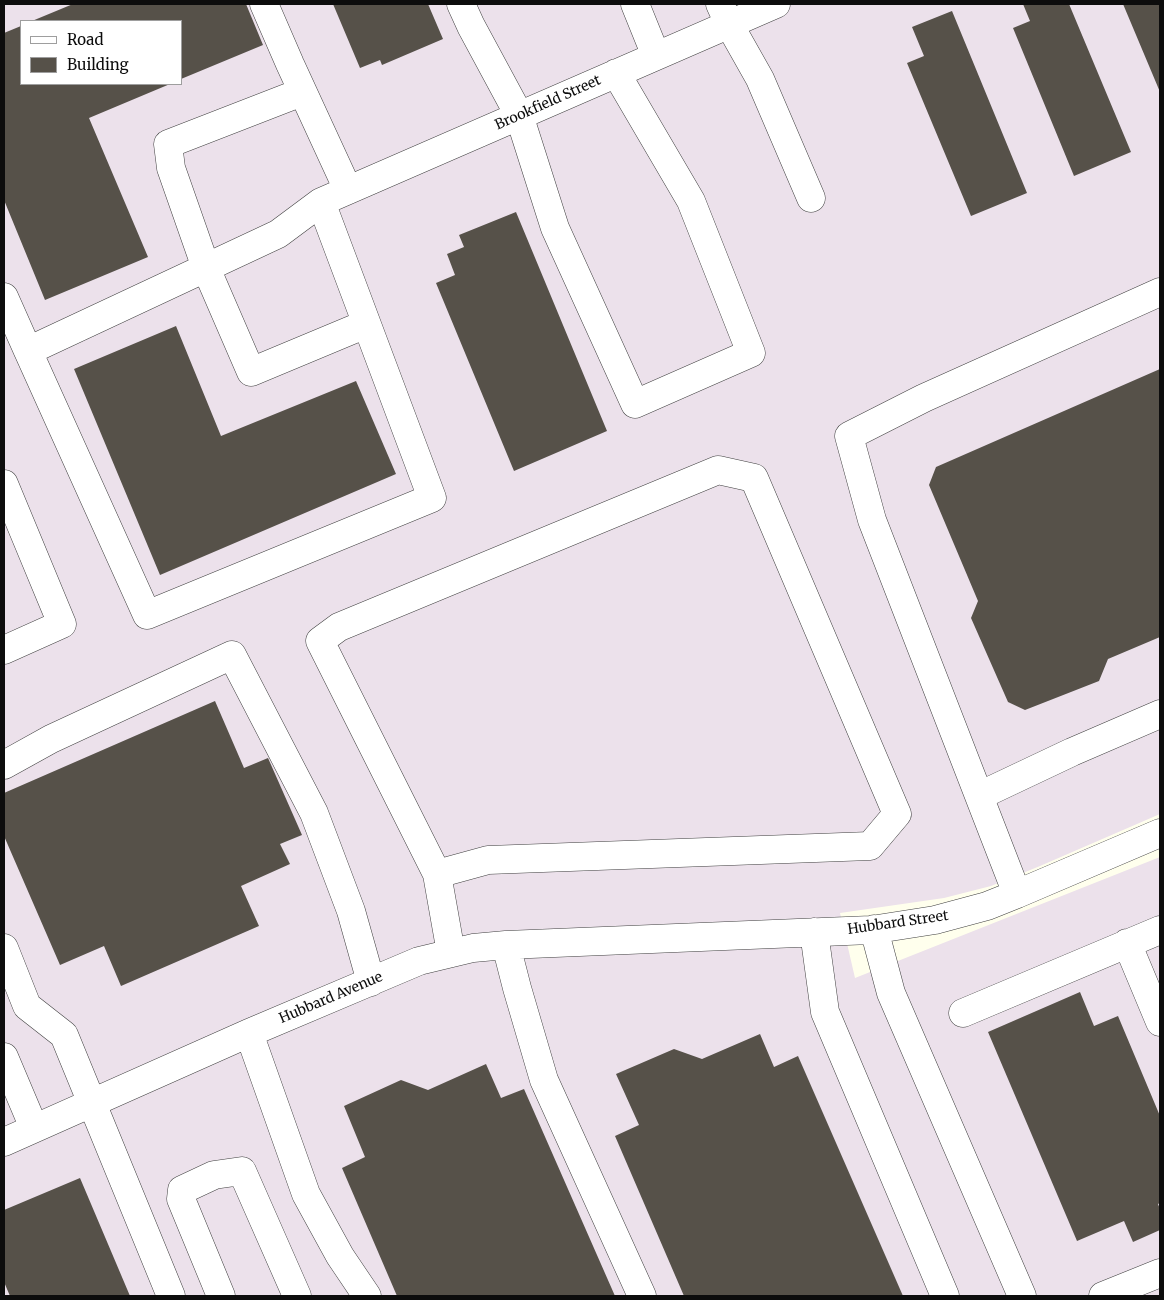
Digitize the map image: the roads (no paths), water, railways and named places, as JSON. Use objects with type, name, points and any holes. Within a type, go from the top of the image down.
[{"type":"street","points":[[264,4],[302,92],[348,190]]},
{"type":"street","points":[[461,4],[519,115],[555,228],[635,404],[751,353],[691,201],[616,73]]},
{"type":"street","points":[[635,4],[656,56]]},
{"type":"street","name":"Brookfield Street","points":[[28,351],[278,234],[321,202],[656,56],[724,14],[776,4]]},
{"type":"street","points":[[724,14],[760,78],[811,198]]},
{"type":"street","points":[[302,92],[168,144],[171,168],[206,268],[251,372],[366,324]]},
{"type":"street","points":[[4,297],[147,615],[432,498],[321,202]]},
{"type":"street","points":[[1017,894],[872,520],[849,436],[924,398],[1160,292]]},
{"type":"street","points":[[437,874],[488,860],[870,846],[897,814],[754,478],[718,470],[339,626],[320,641],[437,874],[451,954]]},
{"type":"street","points":[[4,484],[62,624],[4,650]]},
{"type":"street","points":[[4,765],[52,739],[232,655],[314,813],[351,911],[371,982]]},
{"type":"street","points":[[979,796],[1072,752],[1160,714]]},
{"type":"street","name":"Hubbard Street","points":[[679,938],[874,929],[936,920],[987,906],[1160,834]]},
{"type":"street","points":[[874,929],[891,993],[1022,1296]]},
{"type":"street","points":[[962,1013],[1160,930]]},
{"type":"street","points":[[814,932],[825,1012],[945,1296]]},
{"type":"street","name":"Hubbard Avenue","points":[[4,1142],[249,1033],[419,961],[473,948],[506,945],[679,938]]},
{"type":"street","points":[[1127,944],[1160,1022]]},
{"type":"street","points":[[506,945],[544,1080],[642,1296]]},
{"type":"street","points":[[4,948],[27,1006],[64,1035],[171,1296]]},
{"type":"street","points":[[249,1033],[306,1194],[340,1256],[367,1296]]},
{"type":"street","points":[[4,1057],[34,1128]]},
{"type":"street","points":[[221,1296],[181,1199],[182,1190],[214,1175],[242,1171],[298,1296]]},
{"type":"street","points":[[1103,1296],[1160,1274]]}]
